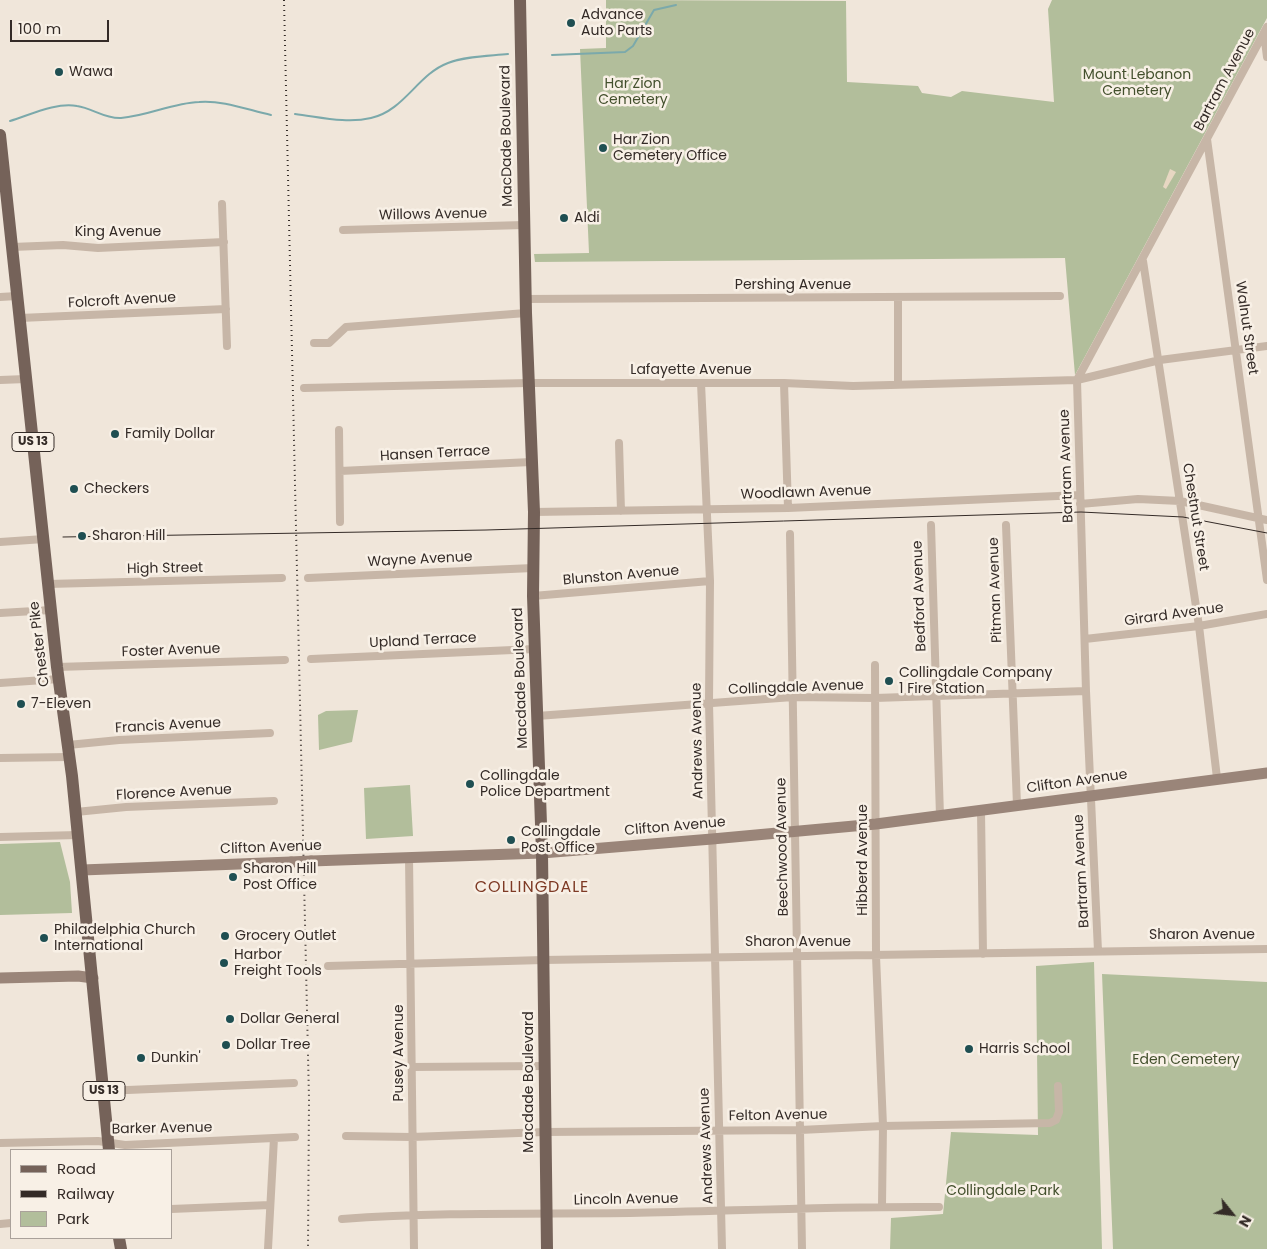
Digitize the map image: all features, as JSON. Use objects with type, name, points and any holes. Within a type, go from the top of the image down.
[{"type":"main road","name":"Macdade Boulevard","points":[[520,0],[520,46]]},
{"type":"main road","name":"MacDade Boulevard","points":[[520,46],[524,225]]},
{"type":"main road","name":"Chester Pike","points":[[0,135],[48,584],[76,812],[109,1146]]},
{"type":"main road","name":"Macdade Boulevard","points":[[524,225],[528,383],[534,512],[533,596],[542,853],[547,1249]]},
{"type":"street","points":[[1265,30],[1267,57]]},
{"type":"street","name":"Bartram Avenue","points":[[1098,951],[1086,691],[1077,380],[1143,261],[1265,30]]},
{"type":"street","name":"Walnut Street","points":[[1207,139],[1263,518],[1267,580]]},
{"type":"street","points":[[222,204],[228,346]]},
{"type":"street","name":"Willows Avenue","points":[[343,230],[524,225]]},
{"type":"street","name":"King Avenue","points":[[12,247],[63,245],[98,248],[224,242]]},
{"type":"street","name":"Chestnut Street","points":[[1143,261],[1160,360],[1199,626],[1217,778]]},
{"type":"street","points":[[0,297],[17,296]]},
{"type":"street","name":"Pershing Avenue","points":[[526,299],[1060,296]]},
{"type":"street","points":[[898,297],[898,385]]},
{"type":"street","name":"Folcroft Avenue","points":[[20,318],[226,309]]},
{"type":"street","points":[[314,343],[329,343],[346,327],[526,313]]},
{"type":"street","name":"Lafayette Avenue","points":[[304,388],[528,383],[784,382],[853,386],[1077,380],[1160,360],[1267,346]]},
{"type":"street","points":[[0,380],[26,379]]},
{"type":"street","points":[[784,382],[788,508]]},
{"type":"street","name":"Andrews Avenue","points":[[701,383],[710,581],[709,703],[722,1249]]},
{"type":"street","points":[[339,430],[340,522]]},
{"type":"street","points":[[619,443],[621,511]]},
{"type":"street","name":"Hansen Terrace","points":[[340,471],[531,462]]},
{"type":"street","name":"Woodlawn Avenue","points":[[534,512],[788,508],[1080,496]]},
{"type":"street","points":[[1080,504],[1138,499],[1180,501],[1263,518]]},
{"type":"street","name":"Bedford Avenue","points":[[931,525],[940,816]]},
{"type":"street","name":"Pitman Avenue","points":[[1006,525],[1017,805]]},
{"type":"street","name":"Beechwood Avenue","points":[[790,534],[802,1249]]},
{"type":"street","points":[[0,542],[44,539]]},
{"type":"street","name":"Wayne Avenue","points":[[308,578],[533,568]]},
{"type":"street","name":"High Street","points":[[48,584],[282,578]]},
{"type":"street","name":"Blunston Avenue","points":[[533,596],[710,581]]},
{"type":"street","points":[[0,613],[51,610]]},
{"type":"street","name":"Girard Avenue","points":[[1085,640],[1199,626],[1267,614]]},
{"type":"street","name":"Upland Terrace","points":[[311,659],[535,649]]},
{"type":"street","name":"Foster Avenue","points":[[0,682],[58,673],[285,660]]},
{"type":"street","name":"Hibberd Avenue","points":[[875,665],[876,956],[883,1126],[882,1206]]},
{"type":"street","name":"Collingdale Avenue","points":[[537,716],[793,697],[875,698],[1086,691]]},
{"type":"street","name":"Francis Avenue","points":[[69,751],[119,740],[270,733]]},
{"type":"street","points":[[0,758],[69,751]]},
{"type":"street","name":"Clifton Avenue","points":[[82,870],[542,853],[876,824],[1217,778],[1267,773]]},
{"type":"street","name":"Florence Avenue","points":[[76,812],[126,807],[274,801]]},
{"type":"street","points":[[980,811],[983,954]]},
{"type":"street","points":[[0,837],[78,835]]},
{"type":"street","name":"Pusey Avenue","points":[[408,857],[414,1249]]},
{"type":"street","name":"Sharon Avenue","points":[[328,966],[716,957],[1267,950]]},
{"type":"street","points":[[0,978],[78,976],[93,978]]},
{"type":"street","points":[[411,1067],[545,1066]]},
{"type":"street","points":[[104,1091],[294,1083]]},
{"type":"street","name":"Felton Avenue","points":[[346,1136],[412,1137],[545,1132],[800,1130],[883,1126],[1050,1123],[1056,1120],[1059,1112],[1058,1086]]},
{"type":"street","name":"Barker Avenue","points":[[0,1144],[109,1146],[295,1137]]},
{"type":"street","points":[[268,1249],[274,1138]]},
{"type":"street","points":[[172,1209],[270,1205]]},
{"type":"street","name":"Lincoln Avenue","points":[[342,1219],[414,1214],[721,1211],[801,1207],[940,1207]]},
{"type":"green space","name":"Mount Lebanon Cemetery","points":[[606,0],[846,1],[847,82],[918,86],[922,93],[951,97],[962,91],[1054,102],[1048,9],[1052,0],[1267,0],[1267,18],[1075,375],[1065,258],[535,262],[534,254],[589,253],[580,49],[606,48]]},
{"type":"green space","points":[[358,710],[352,742],[319,750],[318,715],[326,711]]},
{"type":"green space","points":[[410,785],[413,836],[366,839],[364,788]]},
{"type":"green space","points":[[60,842],[70,882],[72,913],[0,915],[0,844]]},
{"type":"green space","name":"Collingdale Park","points":[[1094,962],[1102,1249],[890,1249],[891,1218],[943,1214],[951,1132],[1038,1135],[1036,966]]},
{"type":"green space","name":"Eden Cemetery","points":[[1102,974],[1267,982],[1267,1249],[1113,1249]]},
{"type":"shaded area","points":[[1170,169],[1176,172],[1166,189],[1163,187]]},
{"type":"waterway","points":[[552,55],[625,52],[633,46],[654,10],[676,5]]},
{"type":"waterway","points":[[295,114],[343,120],[371,118],[393,108],[437,68],[448,63],[470,58],[508,54]]},
{"type":"waterway","points":[[10,121],[43,110],[69,105],[115,118],[141,115],[189,103],[208,102],[226,104],[271,115]]},
{"type":"tram line","points":[[63,537],[486,530],[1081,512],[1183,517],[1267,533]]},
{"type":"railway","points":[[284,0],[309,1099],[308,1249]]},
{"type":"place","name":"Advance Auto Parts","points":[[571,23]]},
{"type":"place","name":"Wawa","points":[[59,72]]},
{"type":"place","name":"Har Zion Cemetery Office","points":[[603,148]]},
{"type":"place","name":"Aldi","points":[[564,218]]},
{"type":"place","name":"Family Dollar","points":[[115,434]]},
{"type":"place","name":"Checkers","points":[[74,489]]},
{"type":"place","name":"Sharon Hill","points":[[82,536]]},
{"type":"place","name":"Collingdale Company 1 Fire Station","points":[[889,681]]},
{"type":"place","name":"7-Eleven","points":[[21,704]]},
{"type":"place","name":"Collingdale Police Department","points":[[470,784]]},
{"type":"place","name":"Collingdale Post Office","points":[[511,840]]},
{"type":"place","name":"Sharon Hill Post Office","points":[[233,877]]},
{"type":"place","name":"Grocery Outlet","points":[[225,936]]},
{"type":"place","name":"Philadelphia Church International","points":[[44,938]]},
{"type":"place","name":"Harbor Freight Tools","points":[[224,963]]},
{"type":"place","name":"Dollar General","points":[[230,1019]]},
{"type":"place","name":"Dollar Tree","points":[[226,1045]]},
{"type":"place","name":"Harris School","points":[[969,1049]]},
{"type":"place","name":"Dunkin'","points":[[141,1058]]},
{"type":"district","name":"COLLINGDALE","points":[[532,888]]},
{"type":"park label","name":"Har Zion Cemetery","points":[[633,92]]}]
